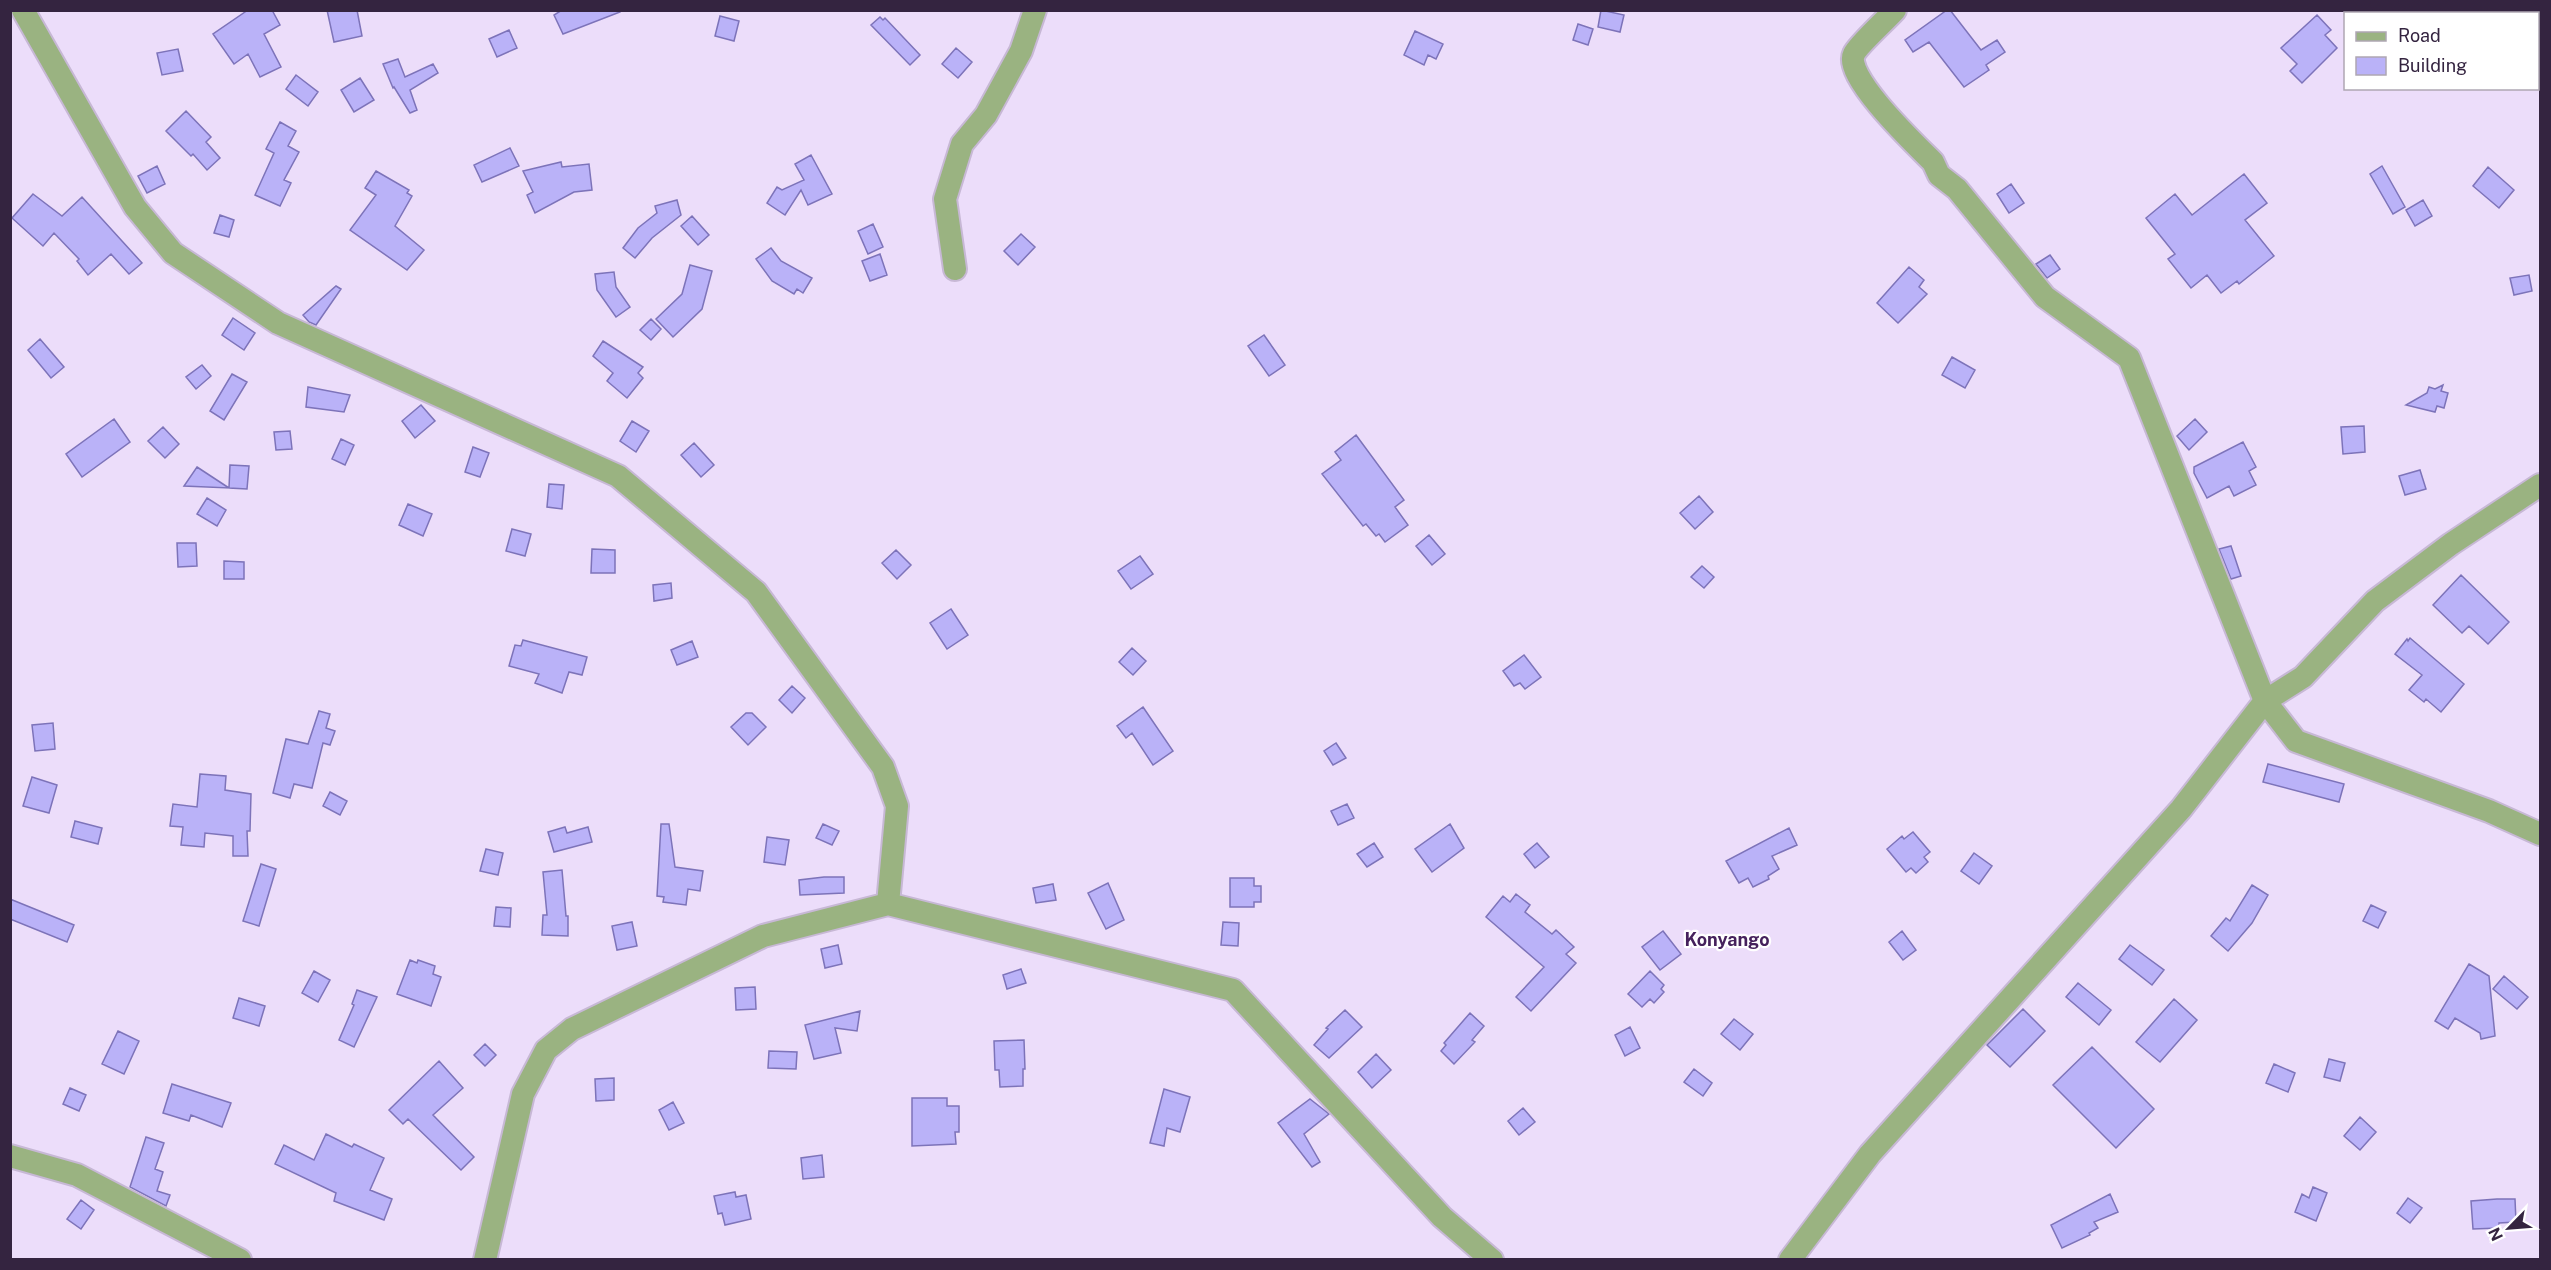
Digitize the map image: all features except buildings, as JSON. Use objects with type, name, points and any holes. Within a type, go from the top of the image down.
[{"type":"street","points":[[23,10],[135,207],[173,253],[278,323],[618,476],[756,592],[883,767],[897,806],[888,904]]},
{"type":"street","points":[[955,269],[945,199],[962,144],[986,115],[1021,51],[1035,10]]},
{"type":"street","points":[[1895,10],[1854,54],[1852,67],[1873,98],[1933,162],[1939,175],[1957,189],[2045,297],[2129,358],[2265,701],[2296,741],[2489,811],[2541,834]]},
{"type":"street","points":[[1790,1260],[1870,1154],[2181,809],[2265,701],[2303,677],[2375,601],[2451,544],[2541,485]]},
{"type":"street","points":[[485,1260],[523,1094],[546,1050],[572,1029],[763,936],[888,904],[1233,990],[1442,1217],[1492,1260]]},
{"type":"street","points":[[10,1156],[77,1175],[240,1260]]},
{"type":"district","name":"Konyango","points":[[1727,940]]}]
